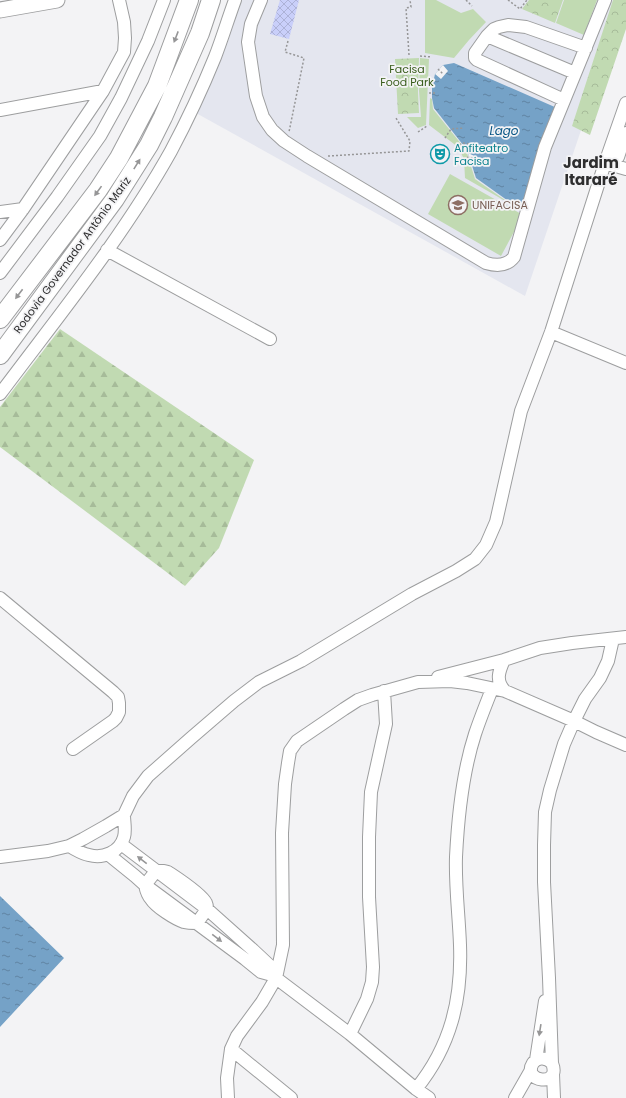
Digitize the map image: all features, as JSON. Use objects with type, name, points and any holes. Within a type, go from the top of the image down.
[{"type":"highway","name":"Rodovia Governador Antônio Mariz","points":[[0,319],[98,190],[119,158],[157,86],[189,0]]},
{"type":"highway","name":"Rodovia Governador Antônio Mariz","points":[[0,355],[115,199],[149,144],[163,117],[197,40],[211,0]]},
{"type":"main road","points":[[0,10],[56,0]]},
{"type":"street","points":[[0,240],[23,209],[103,91],[124,52],[126,38],[119,0]]},
{"type":"street","points":[[0,274],[58,197],[100,136],[121,98],[148,41],[164,0]]},
{"type":"street","points":[[0,394],[107,250],[143,196],[170,151],[192,109],[215,56],[235,0]]},
{"type":"street","points":[[261,0],[251,24],[248,42],[256,96],[263,117],[272,130],[295,149],[486,263],[492,265],[504,264],[514,257],[545,147],[605,0]]},
{"type":"street","points":[[564,100],[475,59],[475,53],[494,29],[508,25],[520,26],[586,48]]},
{"type":"street","points":[[487,36],[575,74]]},
{"type":"street","points":[[0,110],[103,91]]},
{"type":"street","points":[[69,846],[87,855],[97,857],[109,855],[121,844],[124,838],[124,815],[133,796],[148,776],[234,701],[259,682],[301,661],[412,594],[456,572],[475,559],[486,545],[496,522],[521,411],[550,332],[626,102]]},
{"type":"street","points":[[618,157],[626,133]]},
{"type":"street","points":[[605,163],[626,169]]},
{"type":"street","points":[[0,212],[23,209]]},
{"type":"street","points":[[107,250],[270,339]]},
{"type":"street","points":[[550,332],[626,363]]},
{"type":"street","points":[[0,598],[118,697],[119,712],[113,721],[74,749]]},
{"type":"street","points":[[228,1098],[227,1078],[231,1049],[237,1036],[262,1002],[274,977],[283,945],[282,833],[290,751],[297,741],[358,700],[384,691],[504,660],[540,648],[572,642],[626,637]]},
{"type":"street","points":[[554,1098],[550,978],[544,882],[545,812],[564,744],[585,699],[600,678],[608,662],[613,639]]},
{"type":"street","points":[[504,660],[498,678],[501,687],[505,691]]},
{"type":"street","points":[[418,682],[461,682],[505,691],[574,721],[626,746]]},
{"type":"street","points":[[416,1089],[425,1079],[449,1033],[459,989],[460,944],[456,858],[459,813],[464,774],[474,735],[492,689]]},
{"type":"street","points":[[350,1034],[367,999],[372,982],[373,967],[369,897],[369,837],[371,792],[386,724],[384,691]]},
{"type":"street","points":[[0,857],[48,851],[69,846],[124,815]]},
{"type":"street","points":[[121,844],[156,871],[168,872],[203,898],[208,909],[269,965],[274,977]]},
{"type":"street","points":[[109,855],[261,972],[274,977],[350,1034],[429,1098]]},
{"type":"street","points":[[145,884],[156,871]]},
{"type":"street","points":[[197,923],[208,909]]},
{"type":"street","points":[[550,978],[534,1065],[534,1076],[540,1080],[548,1079],[552,1068]]},
{"type":"street","points":[[231,1049],[291,1098]]},
{"type":"street","points":[[515,1098],[539,1059],[546,1059],[552,1068]]},
{"type":"path","points":[[409,55],[406,8],[411,7],[410,0]]},
{"type":"path","points":[[466,0],[472,6]]},
{"type":"path","points":[[508,0],[520,9],[527,0]]},
{"type":"path","points":[[288,40],[286,52],[304,58],[289,133]]},
{"type":"path","points":[[420,56],[432,57]]},
{"type":"path","points":[[438,69],[443,74]]},
{"type":"path","points":[[430,93],[435,93]]},
{"type":"path","points":[[327,156],[409,151],[410,141],[396,118]]},
{"type":"path","points":[[418,132],[427,126]]},
{"type":"path","points":[[445,138],[451,129],[464,128]]},
{"type":"path","points":[[457,148],[462,143],[471,144]]},
{"type":"path","points":[[463,159],[469,157],[477,159]]},
{"type":"shaded area","name":"UNIFACISA","points":[[235,0],[625,0],[525,296],[196,113]]},
{"type":"green space","points":[[425,0],[436,0],[461,13],[473,9],[486,22],[454,58],[425,53]]},
{"type":"green space","points":[[529,0],[563,0],[555,23],[522,9]]},
{"type":"green space","points":[[564,0],[597,0],[584,35],[556,23]]},
{"type":"green space","points":[[613,0],[626,0],[626,29],[590,135],[572,126]]},
{"type":"green space","name":"Facisa Food Park","points":[[419,58],[419,113],[398,114],[395,59]]},
{"type":"green space","points":[[420,58],[429,59],[426,125],[418,128],[407,117],[421,117],[419,91]]},
{"type":"green space","points":[[430,98],[432,99],[433,109],[466,150],[475,179],[512,205],[465,178],[464,159],[458,147],[429,125]]},
{"type":"green space","points":[[450,174],[523,215],[501,256],[428,214]]},
{"type":"green space","points":[[60,329],[254,460],[219,548],[185,586],[0,447],[0,407]]},
{"type":"water","name":"Lago","points":[[454,63],[557,108],[523,206],[514,205],[476,178],[467,150],[434,108],[432,87],[435,74],[443,65]]},
{"type":"water","points":[[0,896],[64,958],[0,1027]]},
{"type":"pier","points":[[443,65],[448,71],[441,79],[435,74]]},
{"type":"pier","points":[[468,153],[481,159],[479,164],[470,159]]},
{"type":"building","points":[[280,0],[299,0],[289,39],[270,34]]},
{"type":"place","name":"Anfiteatro Facisa","points":[[440,154]]},
{"type":"place","name":"UNIFACISA","points":[[458,205]]},
{"type":"district","name":"Jardim Itararé","points":[[591,172]]}]
